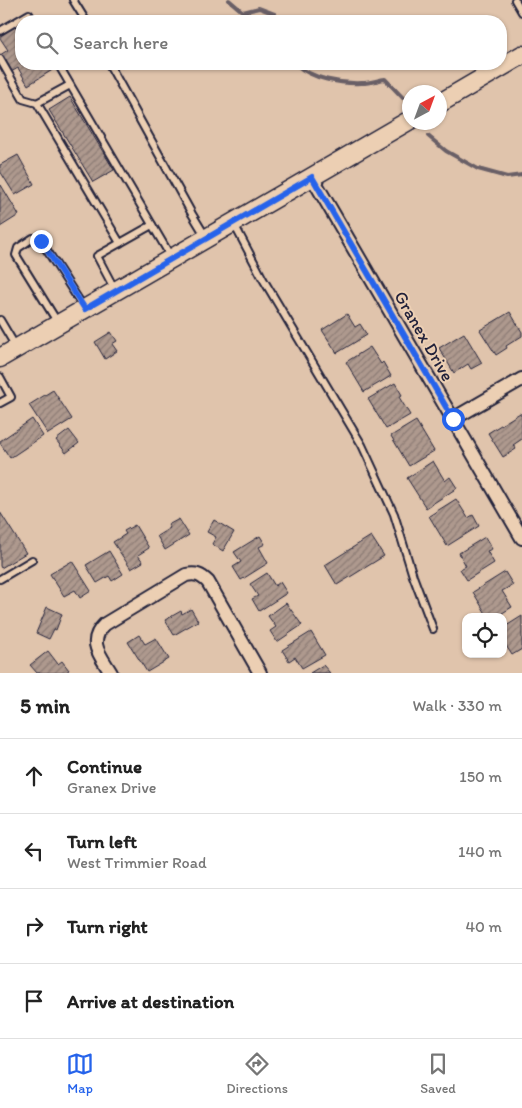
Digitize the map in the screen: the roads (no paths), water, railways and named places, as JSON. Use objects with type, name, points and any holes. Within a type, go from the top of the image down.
[{"type":"main road","points":[[507,64],[522,55]]},
{"type":"main road","points":[[447,99],[496,70]]},
{"type":"main road","points":[[0,358],[402,125]]},
{"type":"street","name":"Granex Drive","points":[[312,177],[522,538]]},
{"type":"street","points":[[453,419],[522,379]]},
{"type":"street","points":[[111,673],[96,646],[98,630],[186,575],[194,574],[208,582],[260,673]]},
{"type":"lane","points":[[73,0],[82,15]]},
{"type":"lane","points":[[515,0],[522,12]]},
{"type":"lane","points":[[0,31],[15,22]]},
{"type":"lane","points":[[0,59],[23,99],[37,103],[120,243]]},
{"type":"lane","points":[[61,70],[172,258]]},
{"type":"lane","points":[[112,70],[207,238]]},
{"type":"lane","points":[[37,103],[70,85]]},
{"type":"lane","points":[[233,223],[263,279],[362,445],[394,514],[413,576],[433,629]]},
{"type":"lane","points":[[116,291],[97,256],[152,225]]},
{"type":"lane","points":[[59,324],[16,255],[18,248],[33,238],[41,241],[85,309]]},
{"type":"lane","points":[[0,320],[16,348]]},
{"type":"lane","points":[[0,378],[11,397],[0,403]]},
{"type":"lane","points":[[0,579],[32,560]]},
{"type":"waterway","points":[[229,0],[243,12],[259,8],[275,15]]},
{"type":"waterway","points":[[304,70],[327,80],[365,83],[385,79],[402,97]]},
{"type":"waterway","points":[[428,136],[446,151],[478,169],[507,177],[522,175]]}]
